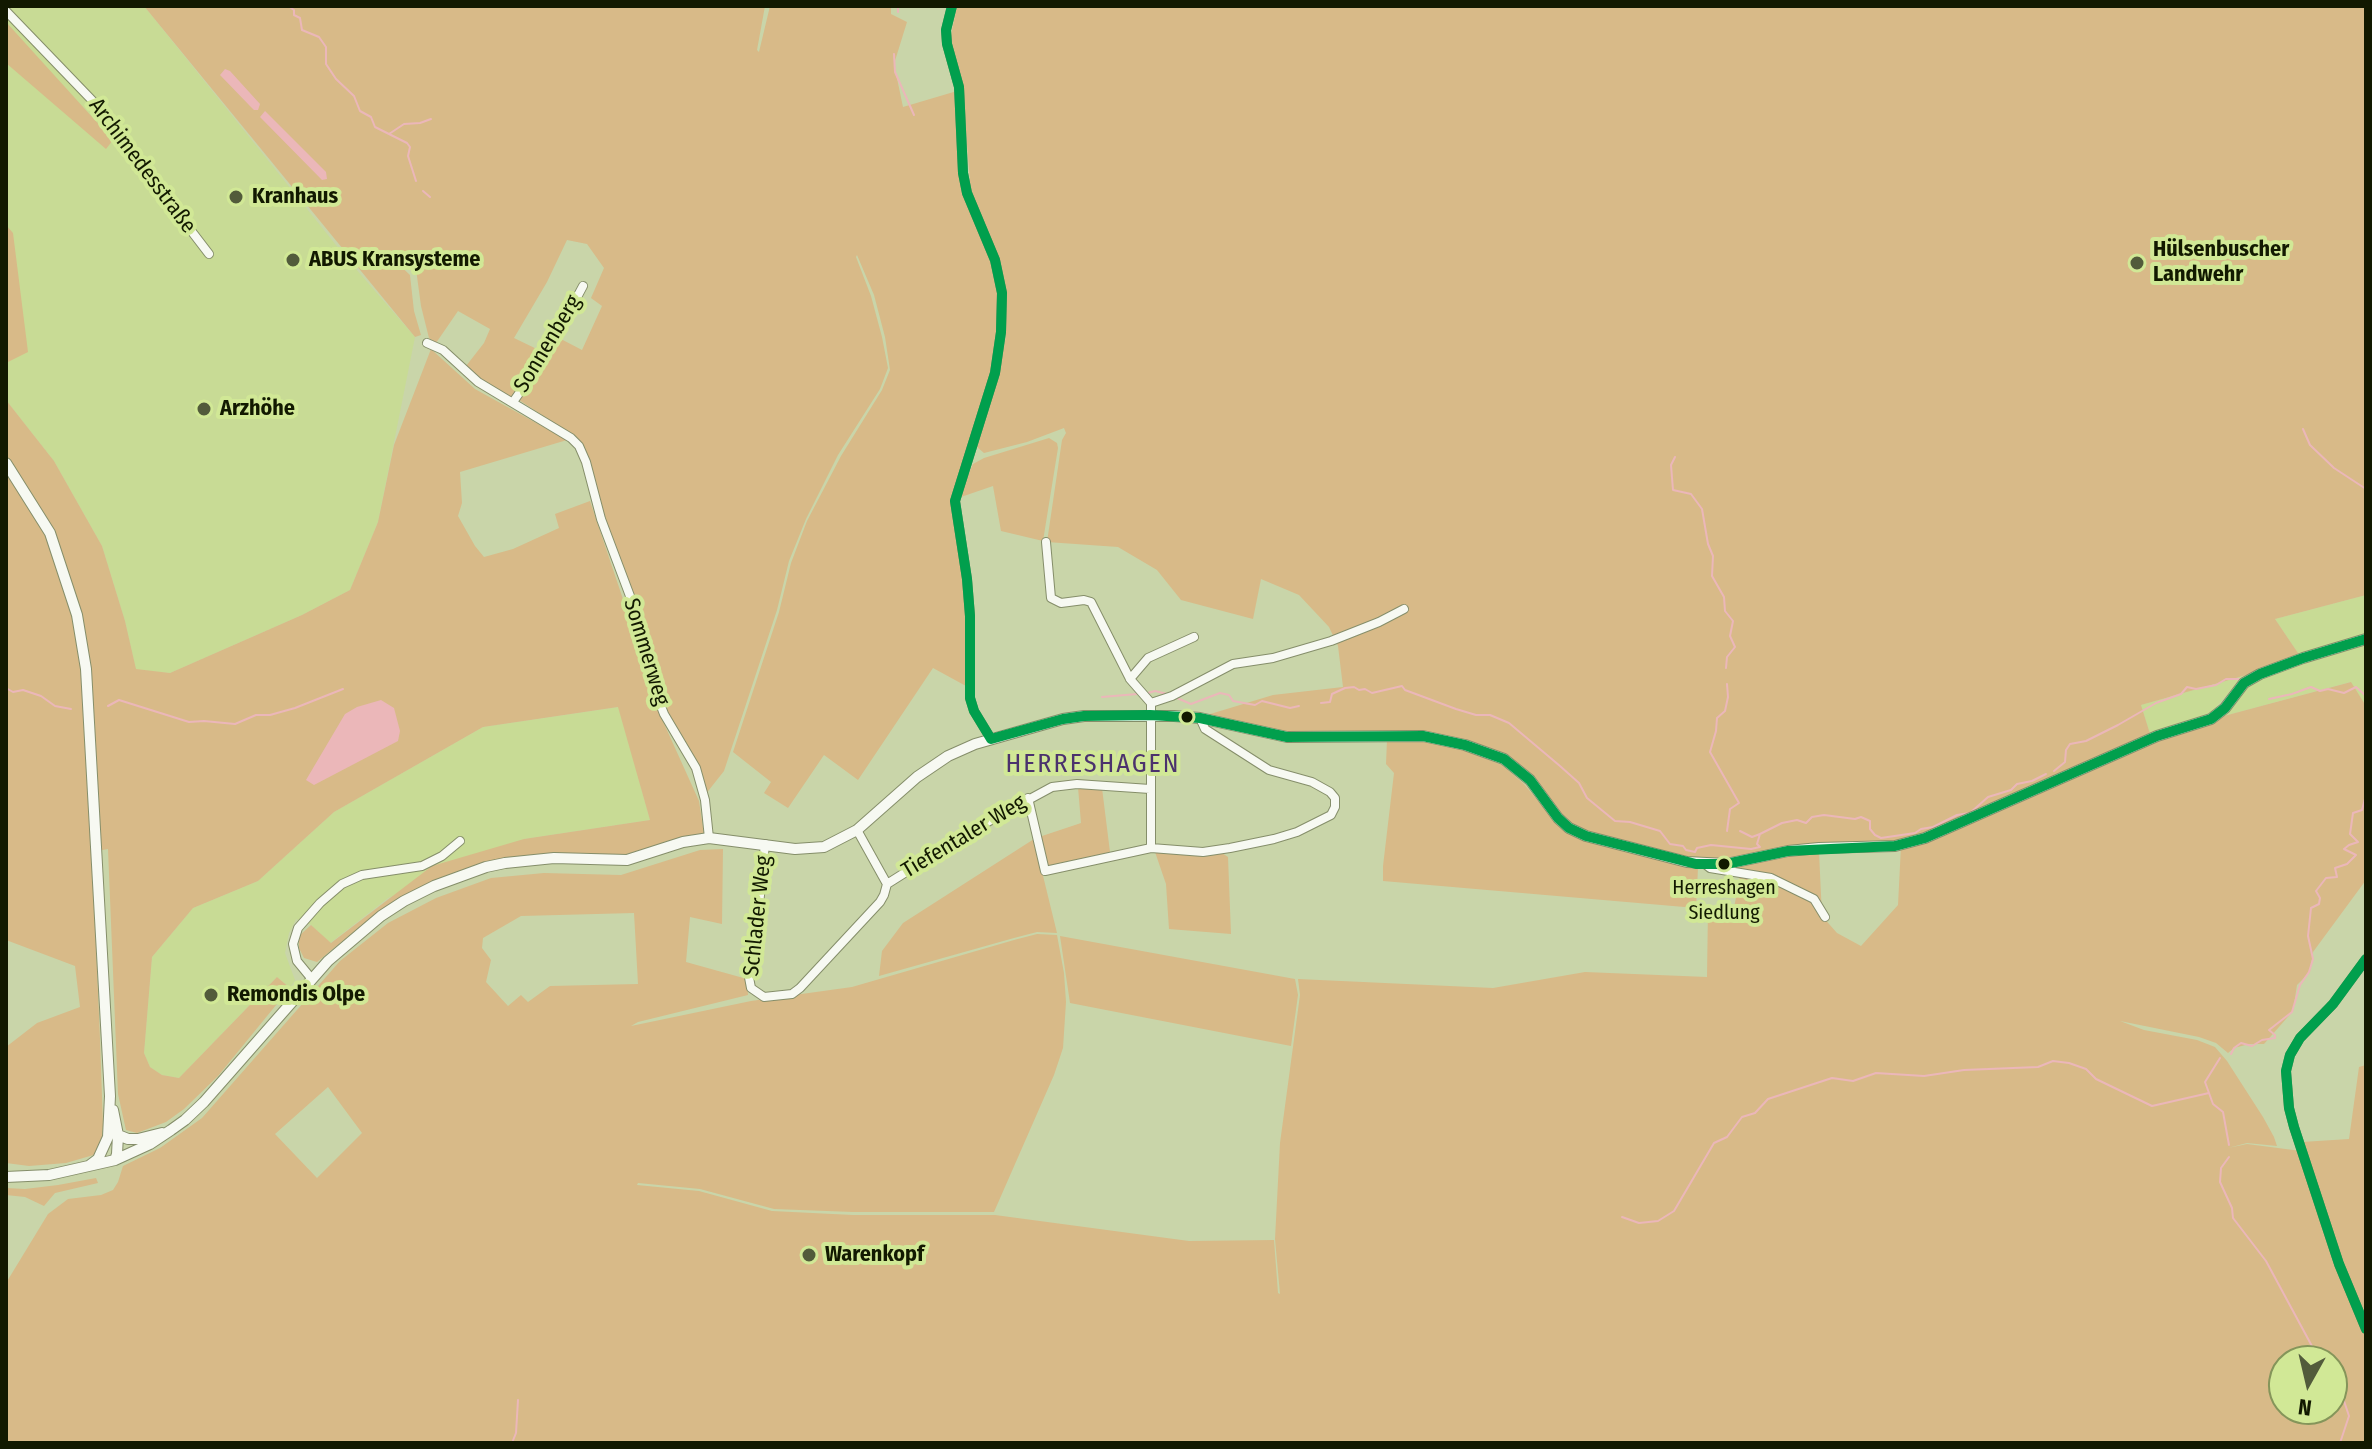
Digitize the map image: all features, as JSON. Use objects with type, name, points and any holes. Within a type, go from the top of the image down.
[{"type":"main road","points":[[6,463],[50,533],[77,615],[86,669],[115,1160]]},
{"type":"main road","points":[[6,1177],[49,1175],[81,1169],[115,1160],[150,1144],[185,1120],[204,1102],[311,978],[354,938],[404,901],[458,876],[486,867],[538,859],[627,860],[683,842],[709,838],[795,849],[824,847],[857,830],[917,777],[960,750],[1064,719],[1150,715],[1200,718],[1287,737],[1411,736],[1465,745],[1504,759],[1530,780],[1558,818],[1569,828],[1586,836],[1705,864],[1726,864],[1788,851],[1895,846],[1946,830],[2157,736],[2211,719],[2225,708],[2244,683],[2260,674],[2366,639]]},
{"type":"main road","points":[[113,1136],[138,1139],[171,1130]]},
{"type":"main road","points":[[81,1169],[98,1159],[113,1136]]},
{"type":"street","points":[[952,6],[946,30],[959,87],[963,173],[967,193],[995,260],[1002,293],[998,355],[955,501],[969,604],[970,698],[991,739]]},
{"type":"street","name":"Archimedesstraße","points":[[6,11],[112,121],[137,160],[209,254]]},
{"type":"street","name":"Sonnenberg","points":[[513,402],[546,355],[583,286]]},
{"type":"street","name":"Sonnenberg","points":[[427,343],[443,350],[478,382],[571,438],[579,446],[586,462]]},
{"type":"street","name":"Sommerweg","points":[[586,462],[601,519],[633,604],[654,688],[664,714],[696,768],[705,800],[709,838]]},
{"type":"street","points":[[1046,542],[1051,598],[1061,603],[1091,602],[1130,679],[1151,703],[1151,848]]},
{"type":"street","points":[[1151,703],[1172,696],[1233,664],[1273,658],[1331,641],[1404,609]]},
{"type":"street","points":[[1130,679],[1148,658],[1194,637]]},
{"type":"street","points":[[1028,798],[1045,871],[1151,848],[1203,852],[1274,839],[1297,832],[1331,815],[1335,798],[1330,792],[1312,782],[1269,770],[1205,729],[1200,718]]},
{"type":"street","name":"Tiefentaler Weg","points":[[857,830],[887,884],[1028,798],[1052,787],[1077,784],[1150,789]]},
{"type":"street","points":[[311,978],[297,961],[293,944],[298,928],[320,903],[342,884],[362,875],[422,866],[442,856],[460,841]]},
{"type":"street","name":"Schlader Weg","points":[[765,844],[755,946],[748,972],[751,988],[764,997],[792,994],[800,988],[880,902],[887,884]]},
{"type":"street","points":[[1705,864],[1710,868],[1771,878],[1814,899],[1825,917]]},
{"type":"street","points":[[2366,959],[2349,985],[2300,1038],[2290,1055],[2286,1071],[2289,1108],[2302,1151],[2339,1264],[2366,1329]]},
{"type":"shaded area","points":[[6,6],[144,6],[348,260],[415,337],[378,522],[350,590],[302,615],[170,673],[136,670],[102,546],[54,461],[6,400]]},
{"type":"shaded area","points":[[144,6],[765,6],[759,52],[770,6],[891,6],[891,14],[907,22],[894,64],[903,107],[957,91],[960,174],[994,268],[999,296],[998,331],[991,372],[952,501],[964,588],[966,686],[933,668],[858,780],[824,755],[788,808],[764,793],[771,782],[733,752],[779,612],[791,563],[807,521],[841,456],[882,390],[890,370],[874,295],[857,255],[871,296],[888,368],[880,389],[838,455],[806,519],[789,561],[777,610],[724,771],[705,795],[660,701],[603,519],[592,469],[577,438],[519,400],[559,338],[582,350],[602,306],[591,298],[604,268],[587,244],[567,240],[514,338],[543,352],[512,398],[479,379],[466,366],[484,343],[490,329],[458,311],[436,343],[429,338],[416,269],[409,260],[394,251],[391,257],[410,275],[414,311],[421,335],[415,337]]},
{"type":"shaded area","points":[[957,6],[2366,6],[2366,595],[2275,619],[2300,656],[2257,672],[2141,705],[2151,737],[1901,843],[1703,861],[1686,858],[1579,830],[1567,822],[1508,756],[1422,734],[1390,731],[1288,732],[1207,715],[1273,695],[1343,687],[1338,646],[1329,627],[1299,595],[1261,579],[1253,619],[1181,600],[1157,570],[1118,547],[1047,542],[1062,440],[1066,433],[1064,428],[984,453],[977,447],[1006,336],[1006,289],[998,257],[971,194],[963,94],[950,40]]},
{"type":"shaded area","points":[[6,22],[113,140],[106,149],[6,63]]},
{"type":"shaded area","points":[[225,69],[260,104],[258,110],[254,110],[220,75]]},
{"type":"shaded area","points":[[265,111],[326,172],[327,179],[322,180],[260,117]]},
{"type":"shaded area","points":[[6,225],[13,233],[28,352],[6,363]]},
{"type":"shaded area","points":[[431,349],[475,389],[567,440],[460,472],[462,503],[458,516],[484,557],[513,549],[559,528],[555,514],[590,501],[652,697],[699,801],[704,834],[623,855],[483,863],[398,901],[372,917],[317,962],[304,958],[299,948],[299,936],[311,925],[331,943],[432,866],[524,839],[650,820],[618,707],[483,727],[334,812],[258,881],[193,908],[152,957],[144,1053],[150,1067],[162,1075],[179,1078],[277,977],[290,988],[218,1076],[184,1109],[166,1122],[137,1133],[126,1130],[118,1094],[108,849],[92,852],[103,1125],[101,1147],[97,1154],[66,1163],[29,1166],[6,1163],[6,1047],[37,1023],[80,1007],[75,966],[6,940],[6,400],[54,461],[102,546],[136,669],[170,673],[302,615],[350,590],[378,522],[394,445]]},
{"type":"shaded area","points":[[1049,438],[1057,443],[1058,448],[1043,541],[1001,531],[993,486],[958,498],[973,464]]},
{"type":"shaded area","points":[[2366,595],[2366,635],[2300,656],[2275,619]]},
{"type":"shaded area","points":[[2366,643],[2366,706],[2350,682],[2224,716],[2245,684],[2304,661]]},
{"type":"shaded area","points":[[2257,672],[2240,680],[2212,712],[2151,737],[2141,705]]},
{"type":"shaded area","points":[[2351,682],[2366,706],[2366,880],[2313,952],[2310,972],[2297,985],[2293,1011],[2264,1044],[2249,1044],[2228,1053],[2216,1043],[2199,1037],[2120,1021],[2144,1030],[2197,1040],[2215,1047],[2227,1061],[2263,1117],[2277,1146],[2247,1143],[2228,1148],[2247,1144],[2301,1151],[2337,1265],[2366,1333],[2366,1443],[6,1443],[6,1283],[48,1214],[68,1199],[101,1195],[113,1190],[123,1166],[160,1148],[202,1118],[340,961],[388,923],[436,898],[491,878],[544,873],[621,875],[700,850],[723,849],[722,924],[690,917],[686,962],[747,979],[748,995],[631,1026],[751,1001],[852,987],[1037,934],[1057,935],[1066,1002],[1063,1048],[994,1212],[774,1209],[700,1189],[637,1185],[699,1191],[772,1211],[853,1215],[995,1215],[1189,1241],[1274,1240],[1280,1294],[1275,1239],[1280,1143],[1300,995],[1298,979],[1493,988],[1585,972],[1707,977],[1708,908],[1734,908],[1740,876],[1728,867],[1819,852],[1822,916],[1837,933],[1861,946],[1898,905],[1901,846],[2127,750],[2200,727],[2224,716]],"holes":[[[634,913],[638,984],[550,986],[528,1002],[521,995],[508,1006],[486,982],[491,960],[482,948],[483,938],[521,916]],[[328,1087],[362,1133],[317,1178],[275,1134]]]},
{"type":"shaded area","points":[[381,700],[394,708],[400,731],[398,741],[314,785],[306,780],[345,714]]},
{"type":"shaded area","name":"Remondis Olpe","points":[[619,707],[650,820],[524,839],[388,898],[330,943],[311,925],[296,919],[285,953],[295,980],[290,988],[277,977],[179,1078],[162,1075],[150,1067],[144,1053],[152,957],[193,908],[258,881],[334,812],[483,727]]},
{"type":"shaded area","points":[[1387,740],[1422,741],[1461,749],[1502,765],[1524,784],[1553,819],[1642,854],[1698,868],[1696,908],[1383,881],[1394,773],[1386,764]]},
{"type":"shaded area","points":[[1078,787],[1102,788],[1110,852],[1048,868],[1039,837],[1081,823]]},
{"type":"shaded area","points":[[1034,839],[1057,933],[1037,932],[879,976],[882,951],[903,923]]},
{"type":"shaded area","points":[[1154,849],[1222,853],[1228,857],[1231,934],[1169,929],[1166,884]]},
{"type":"shaded area","points":[[1060,936],[1295,979],[1298,995],[1291,1046],[1070,1003]]},
{"type":"shaded area","points":[[2366,1065],[2366,1325],[2341,1264],[2302,1142],[2349,1139],[2359,1067]]},
{"type":"shaded area","points":[[96,1178],[98,1183],[55,1193],[44,1206],[25,1197],[6,1195],[6,1188],[25,1189]]},
{"type":"waterway","points":[[288,6],[300,18],[302,30],[319,37],[326,47],[326,64],[354,96],[360,111],[371,117],[375,127],[410,147],[408,156],[416,181]]},
{"type":"waterway","points":[[898,6],[898,12]]},
{"type":"waterway","points":[[894,54],[895,72],[914,115]]},
{"type":"waterway","points":[[389,134],[404,124],[431,119]]},
{"type":"waterway","points":[[423,191],[430,197]]},
{"type":"waterway","points":[[2303,429],[2310,445],[2334,468],[2366,489]]},
{"type":"waterway","points":[[1675,457],[1671,465],[1673,490],[1691,494],[1702,509],[1713,556],[1712,576],[1724,597],[1725,611],[1733,621],[1730,636],[1735,647],[1727,657],[1726,668]]},
{"type":"waterway","points":[[2054,771],[2065,762],[2070,744],[2086,741],[2156,703],[2181,694],[2187,687],[2196,689],[2216,685],[2226,679],[2239,679]]},
{"type":"waterway","points":[[1727,684],[1725,711],[1717,718],[1710,752],[1739,803],[1730,809],[1727,831]]},
{"type":"waterway","points":[[1321,703],[1330,702],[1332,694],[1345,688],[1365,689],[1372,693],[1402,686],[1405,690],[1456,709],[1476,715],[1490,715],[1509,723],[1560,766],[1579,783],[1587,798],[1615,821],[1660,831],[1670,844],[1695,852],[1697,848],[1711,845],[1760,847],[1757,844],[1760,834],[1782,823],[1797,820],[1806,823],[1812,817],[1824,815],[1861,817],[1870,821],[1870,829],[1881,838],[1915,833],[1957,815],[1970,813],[1988,797],[2046,774]]},
{"type":"waterway","points":[[2269,699],[2311,687],[2344,693],[2356,687],[2366,696]]},
{"type":"waterway","points":[[6,688],[13,692],[23,690],[41,696],[55,706],[71,709]]},
{"type":"waterway","points":[[108,706],[119,700],[189,722],[235,724],[256,715],[270,715],[295,708],[343,689]]},
{"type":"waterway","points":[[1148,693],[1167,694]]},
{"type":"waterway","points":[[1177,698],[1191,704],[1220,693],[1229,695],[1233,701],[1255,705],[1262,701],[1290,708],[1299,706]]},
{"type":"waterway","points":[[1102,697],[1137,694]]},
{"type":"waterway","points":[[2231,1054],[2241,1043],[2252,1046],[2275,1038],[2269,1030],[2292,1012],[2300,985],[2313,959],[2308,936],[2311,908],[2319,904],[2316,891],[2326,878],[2337,877],[2335,868],[2347,864],[2356,855],[2344,849],[2358,842],[2350,834],[2353,813],[2362,810],[2366,795]]},
{"type":"waterway","points":[[1740,831],[1752,837],[1760,834]]},
{"type":"waterway","points":[[2220,1058],[2205,1082],[2213,1104],[2223,1112],[2229,1145]]},
{"type":"waterway","points":[[1622,1217],[1639,1223],[1658,1221],[1674,1211],[1714,1143],[1727,1137],[1742,1117],[1755,1113],[1768,1099],[1832,1078],[1853,1081],[1876,1073],[1924,1076],[1964,1070],[2038,1067],[2053,1061],[2086,1069],[2096,1079],[2152,1106],[2209,1093]]},
{"type":"waterway","points":[[2229,1157],[2221,1168],[2220,1182],[2232,1208],[2233,1218],[2266,1261],[2311,1345]]},
{"type":"waterway","points":[[512,1443],[516,1433],[518,1400]]},
{"type":"waterway","points":[[2348,1413],[2348,1419]]},
{"type":"waterway","points":[[2340,1443],[2346,1425]]},
{"type":"transit line","points":[[952,6],[946,30],[959,87],[963,173],[967,193],[995,260],[1002,293],[1001,332],[995,373],[955,501],[970,616],[970,698],[991,739]]},
{"type":"transit line","points":[[991,739],[1063,719],[1150,715],[1200,718],[1287,737],[1423,736],[1465,745],[1504,759],[1530,780],[1558,818],[1569,828],[1586,836],[1696,864],[1726,864],[1788,851],[1895,846],[1925,838],[2157,736],[2211,719],[2225,708],[2244,683],[2260,674],[2366,639]]},
{"type":"transit line","points":[[2366,959],[2333,1004],[2300,1038],[2290,1055],[2286,1071],[2294,1127],[2339,1264],[2366,1329]]},
{"type":"place","name":"Kranhaus","points":[[236,197]]},
{"type":"place","name":"ABUS Kransysteme","points":[[293,260]]},
{"type":"place","name":"Hülsenbuscher Landwehr","points":[[2137,263]]},
{"type":"place","name":"Arzhöhe","points":[[204,409]]},
{"type":"place","name":"Herreshagen Siedlung","points":[[1724,864]]},
{"type":"place","name":"Remondis Olpe","points":[[211,995]]},
{"type":"place","name":"Warenkopf","points":[[809,1255]]},
{"type":"district","name":"HERRESHAGEN","points":[[1093,765]]}]
